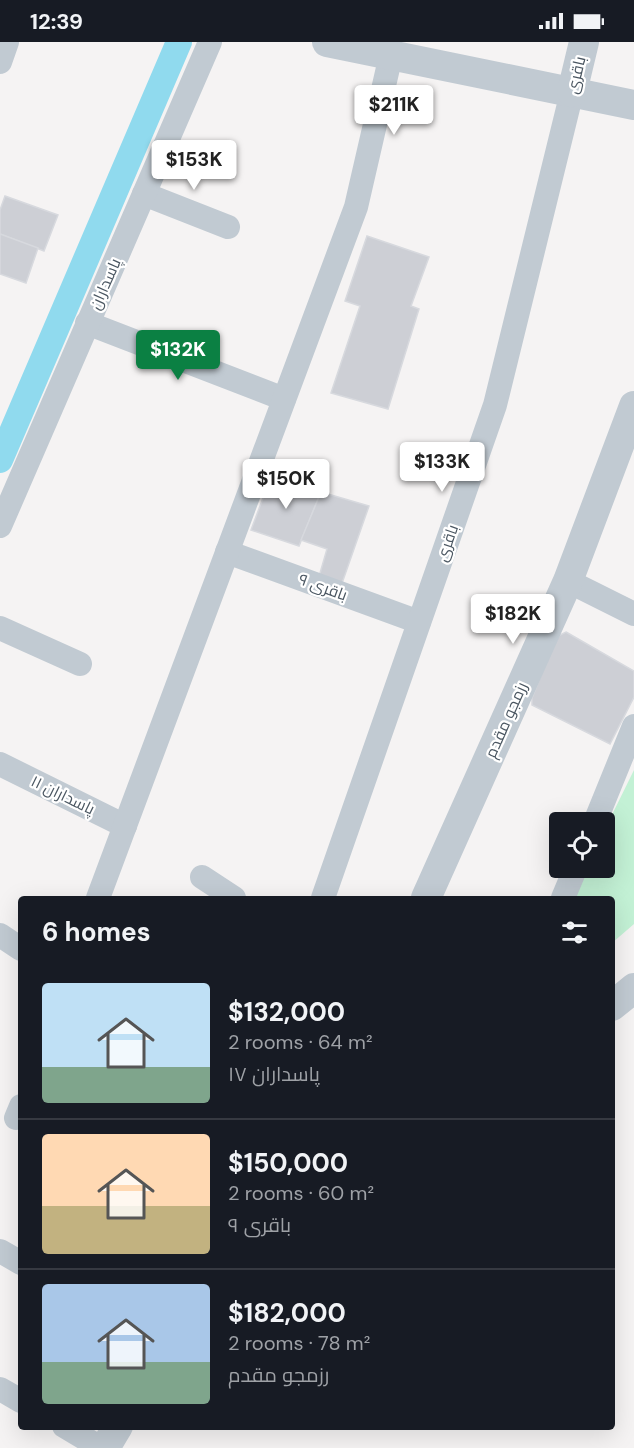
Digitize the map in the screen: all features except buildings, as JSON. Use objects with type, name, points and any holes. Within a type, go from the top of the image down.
[{"type":"street","points":[[0,63],[7,42]]},
{"type":"street","name":"پاسداران","points":[[0,526],[210,42]]},
{"type":"street","points":[[327,42],[358,45],[391,55],[634,105]]},
{"type":"street","name":"باقری","points":[[324,896],[495,405],[584,42]]},
{"type":"street","points":[[99,896],[356,207],[391,55]]},
{"type":"street","points":[[144,194],[228,228]]},
{"type":"street","points":[[87,323],[284,399]]},
{"type":"street","name":"رزمجو مقدم","points":[[427,896],[568,581],[634,406]]},
{"type":"street","name":"باقری ۹","points":[[227,552],[419,622]]},
{"type":"street","points":[[568,581],[634,614]]},
{"type":"street","points":[[0,628],[80,663]]},
{"type":"street","points":[[598,812],[634,726]]},
{"type":"street","name":"پاسداران ۱۱","points":[[0,764],[125,825]]},
{"type":"street","points":[[202,877],[231,896]]},
{"type":"street","points":[[564,896],[571,878]]},
{"type":"street","points":[[0,935],[18,947]]},
{"type":"street","points":[[615,1004],[634,988]]},
{"type":"street","points":[[0,1251],[18,1261]]},
{"type":"street","points":[[0,1389],[18,1399]]},
{"type":"street","points":[[71,1430],[103,1448],[115,1430]]},
{"type":"green space","points":[[634,770],[634,924],[615,940],[615,896],[570,896],[579,878],[615,878],[613,812]]},
{"type":"waterway","points":[[0,460],[179,42]]}]
